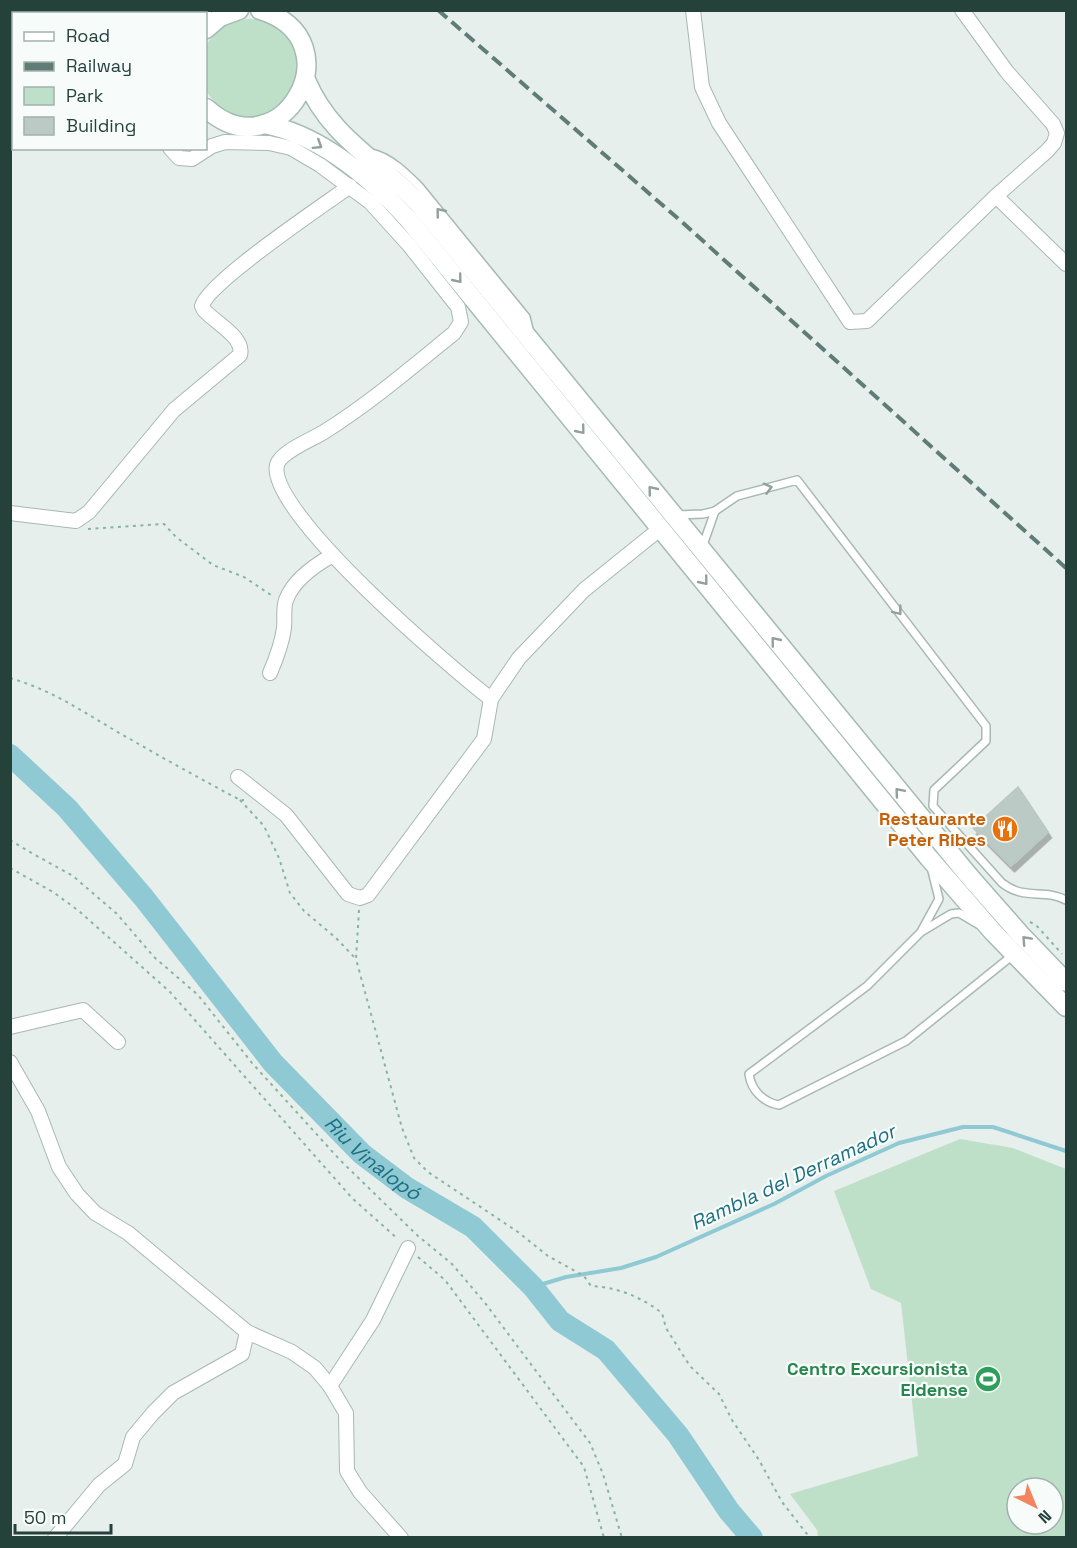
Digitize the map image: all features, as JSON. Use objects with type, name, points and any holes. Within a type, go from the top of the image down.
[{"type":"street","points":[[207,28],[220,17],[239,10]]},
{"type":"street","points":[[260,10],[281,19],[297,36],[306,57],[306,80],[311,93],[325,115],[346,140],[403,187],[418,203],[533,344],[666,521],[930,858],[993,932],[1066,1008]]},
{"type":"street","points":[[693,10],[702,87],[719,123],[850,322],[867,321],[1054,143],[1057,133],[1053,124],[1007,72],[963,10]]},
{"type":"street","points":[[208,113],[238,126],[264,124],[276,120],[295,103],[306,80]]},
{"type":"street","points":[[264,124],[284,128],[315,143],[351,167],[388,198],[666,521],[703,553],[969,876],[1066,982]]},
{"type":"street","points":[[172,150],[179,158],[192,159],[225,142],[280,144],[291,148],[320,165],[370,202],[409,244],[458,307],[461,322],[454,333],[367,404],[306,444],[285,452],[277,465],[278,481],[294,511],[333,555],[472,685],[491,699]]},
{"type":"street","points":[[10,513],[76,520],[89,512],[174,410],[240,355],[242,349],[240,345],[204,310],[202,306],[207,296],[248,260],[350,186]]},
{"type":"street","points":[[996,196],[1066,264]]},
{"type":"street","points":[[238,777],[286,815],[348,894],[360,898],[368,895],[484,739],[491,699],[519,658],[584,590],[666,521]]},
{"type":"street","points":[[270,673],[280,645],[285,602],[291,591],[319,563],[333,555]]},
{"type":"street","points":[[10,1027],[83,1010],[118,1042]]},
{"type":"street","points":[[10,1062],[38,1111],[59,1167],[77,1194],[95,1213],[128,1233],[247,1332],[292,1352],[315,1368],[330,1386],[346,1413],[347,1471],[360,1492],[400,1538]]},
{"type":"street","points":[[330,1386],[373,1320],[408,1248]]},
{"type":"street","points":[[54,1538],[99,1485],[125,1464],[134,1437],[153,1413],[173,1393],[242,1354],[247,1332]]},
{"type":"lane","points":[[666,521],[715,511],[737,496],[797,480],[986,726],[986,741],[934,790],[933,806],[1010,889],[1028,894],[1052,895],[1066,900]]},
{"type":"lane","points":[[703,553],[703,542],[715,511]]},
{"type":"lane","points":[[921,932],[939,899],[930,858]]},
{"type":"lane","points":[[993,932],[959,913],[951,914],[921,932],[867,986],[749,1074],[751,1085],[768,1103],[779,1105],[906,1041],[1015,954]]},
{"type":"path","points":[[76,520],[87,529],[164,524],[176,537],[213,565],[244,578],[273,597],[291,591]]},
{"type":"path","points":[[10,678],[55,694],[129,739],[240,800],[264,826],[279,858],[290,893],[304,911],[336,938],[356,959]]},
{"type":"path","points":[[240,800],[265,798]]},
{"type":"path","points":[[10,840],[73,876],[117,914],[154,957],[198,995],[252,1063],[340,1160],[418,1236],[452,1264],[485,1303],[590,1443],[603,1474],[622,1538]]},
{"type":"path","points":[[10,868],[53,892],[79,910],[170,992],[352,1198],[445,1281],[584,1467],[604,1538]]},
{"type":"path","points":[[360,898],[356,959],[402,1128],[414,1158],[428,1172],[518,1232],[548,1256],[584,1276],[591,1286],[605,1286],[626,1292],[662,1312],[666,1328],[686,1360],[719,1394],[732,1420],[759,1460],[782,1502],[810,1538]]},
{"type":"green space","points":[[250,19],[269,23],[290,41],[298,59],[299,68],[295,87],[284,102],[269,113],[250,117],[231,113],[216,102],[207,90],[207,46],[216,34],[231,23]]},
{"type":"green space","name":"Centro Excursionista Eldense","points":[[960,1139],[1013,1148],[1066,1169],[1066,1537],[818,1537],[817,1530],[790,1494],[918,1456],[901,1303],[871,1289],[834,1191]]},
{"type":"building","points":[[1018,787],[1048,832],[1011,866],[973,828]]},
{"type":"waterway","name":"Riu Vinalopó","points":[[10,755],[67,808],[144,898],[273,1063],[362,1154],[407,1188],[473,1227],[533,1287],[560,1321],[606,1350],[678,1435],[729,1511],[752,1538]]},
{"type":"waterway","name":"Rambla del Derramador","points":[[533,1287],[566,1277],[621,1268],[656,1257],[774,1204],[826,1176],[899,1143],[963,1127],[993,1127],[1066,1151]]},
{"type":"railway","points":[[438,10],[682,222],[1066,568]]},
{"type":"place","name":"Restaurante Peter Ribes","points":[[1005,829]]},
{"type":"place","name":"Centro Excursionista Eldense","points":[[988,1379]]}]
